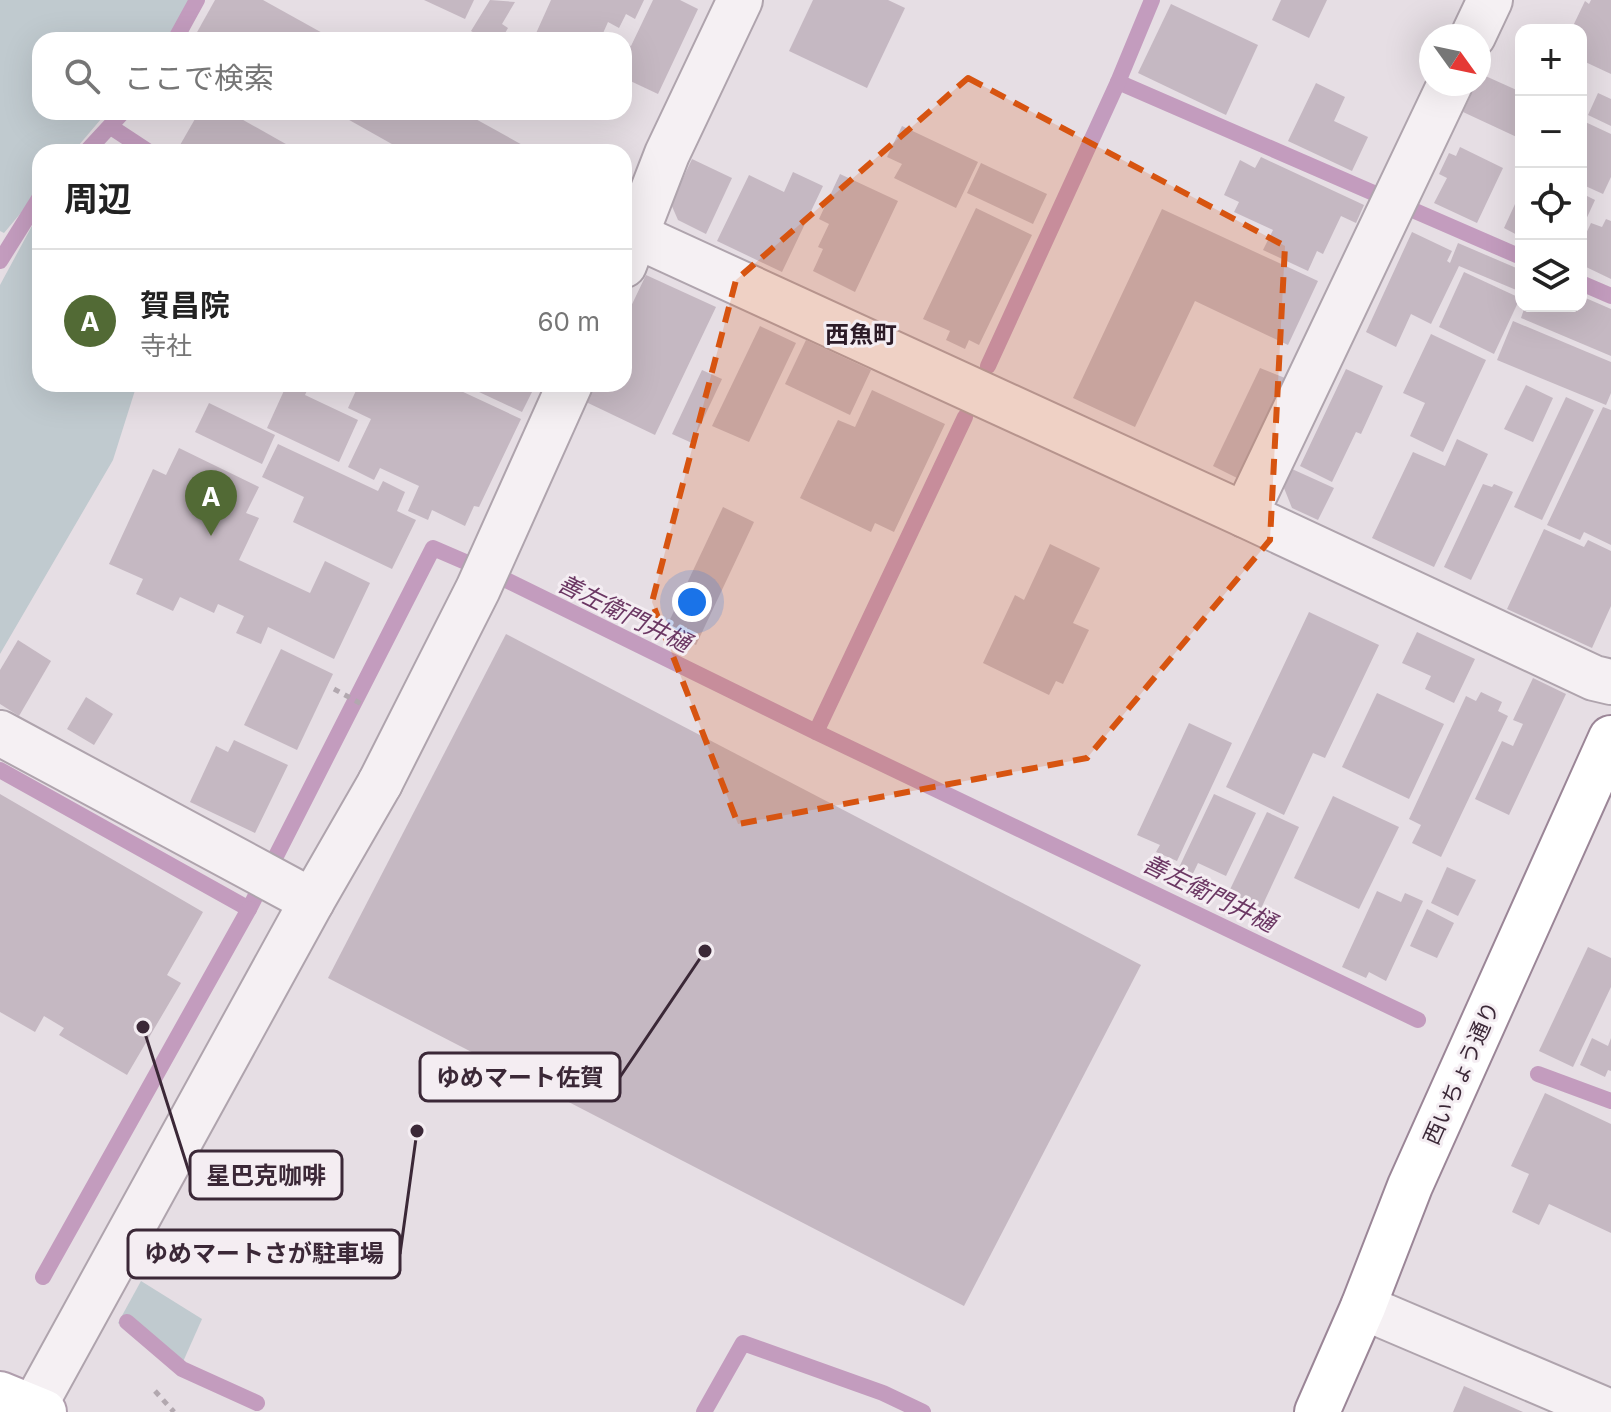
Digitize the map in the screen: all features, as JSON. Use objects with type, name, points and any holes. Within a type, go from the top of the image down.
[{"type":"highway","name":"西いちょう通り","points":[[1317,1412],[1363,1307],[1410,1186],[1611,738]]},
{"type":"street","points":[[632,247],[667,154],[740,0]]},
{"type":"street","points":[[1479,24],[1490,0]]},
{"type":"street","points":[[1245,515],[1444,96]]},
{"type":"street","points":[[632,250],[1245,515],[1594,678],[1611,682]]},
{"type":"street","points":[[27,1407],[283,887],[380,783],[478,589],[566,392]]},
{"type":"street","points":[[0,733],[283,887]]},
{"type":"street","points":[[1363,1307],[1610,1412]]},
{"type":"path","points":[[334,689],[368,708]]},
{"type":"path","points":[[155,1391],[174,1412]]},
{"type":"highlighted area","points":[[968,78],[1285,246],[1270,540],[1087,758],[738,824],[652,602],[736,280]]},
{"type":"shaded area","points":[[0,0],[190,0],[172,32],[32,32],[32,120],[100,120],[80,144],[32,144],[32,200],[4,233],[0,231]]},
{"type":"shaded area","points":[[32,226],[32,392],[134,392],[113,460],[0,654],[0,285]]},
{"type":"shaded area","points":[[141,1281],[202,1319],[178,1373],[118,1323]]},
{"type":"building","points":[[215,0],[263,0],[321,32],[197,32]]},
{"type":"building","points":[[424,0],[474,0],[465,19]]},
{"type":"building","points":[[490,0],[515,2],[502,24],[508,28],[506,32],[471,31]]},
{"type":"building","points":[[551,0],[644,0],[635,19],[626,14],[619,28],[608,22],[604,32],[537,32]]},
{"type":"building","points":[[653,0],[680,0],[698,9],[658,94],[632,82],[632,44]]},
{"type":"building","points":[[813,0],[888,0],[905,8],[867,88],[789,51]]},
{"type":"building","points":[[1281,0],[1327,0],[1309,38],[1272,20]]},
{"type":"building","points":[[1591,0],[1611,0],[1611,74],[1587,63],[1587,24],[1574,24],[1585,1],[1589,4]]},
{"type":"building","points":[[1171,4],[1258,45],[1226,115],[1138,73]]},
{"type":"building","points":[[1491,78],[1515,89],[1515,136],[1463,112],[1470,96],[1491,96]]},
{"type":"building","points":[[1316,83],[1345,97],[1334,121],[1368,137],[1352,171],[1288,141]]},
{"type":"building","points":[[1598,93],[1611,99],[1611,126],[1588,115]]},
{"type":"building","points":[[194,120],[243,120],[286,144],[181,144]]},
{"type":"building","points":[[349,120],[477,120],[521,144],[392,144]]},
{"type":"building","points":[[1587,123],[1611,134],[1611,177],[1603,194],[1587,187]]},
{"type":"building","points":[[902,126],[978,162],[956,208],[894,178],[902,164],[887,157]]},
{"type":"building","points":[[1460,147],[1503,168],[1477,223],[1434,203],[1447,178],[1439,174],[1449,153],[1456,156]]},
{"type":"building","points":[[1261,157],[1364,205],[1356,223],[1341,216],[1323,254],[1317,251],[1308,271],[1263,250],[1273,230],[1234,212],[1239,202],[1224,195],[1240,160],[1255,168]]},
{"type":"building","points":[[692,159],[732,178],[706,234],[678,220],[671,204]]},
{"type":"building","points":[[981,163],[1047,194],[1033,224],[967,193]]},
{"type":"building","points":[[793,172],[823,186],[782,272],[717,241],[749,175],[784,192]]},
{"type":"building","points":[[840,174],[898,201],[855,292],[813,271],[823,249],[818,247],[829,224],[819,219]]},
{"type":"building","points":[[1587,196],[1595,200],[1587,217]]},
{"type":"building","points":[[1515,204],[1515,234],[1504,228]]},
{"type":"building","points":[[976,208],[1032,235],[979,345],[969,340],[965,349],[946,340],[950,331],[923,319]]},
{"type":"building","points":[[1162,209],[1318,281],[1288,345],[1195,301],[1135,427],[1073,398]]},
{"type":"building","points":[[1606,219],[1611,221],[1611,279],[1587,267],[1587,231],[1591,223],[1602,227]]},
{"type":"building","points":[[1412,232],[1452,251],[1447,261],[1450,263],[1458,243],[1515,267],[1515,289],[1459,266],[1431,324],[1411,314],[1396,347],[1366,332]]},
{"type":"building","points":[[1464,272],[1515,296],[1515,309],[1494,354],[1439,327]]},
{"type":"building","points":[[646,275],[716,307],[655,435],[586,402],[590,392],[632,392],[632,304]]},
{"type":"building","points":[[1587,299],[1611,309],[1611,356],[1521,318],[1523,312],[1587,312]]},
{"type":"building","points":[[1513,321],[1611,362],[1611,393],[1606,405],[1497,360]]},
{"type":"building","points":[[760,326],[796,343],[749,442],[712,426]]},
{"type":"building","points":[[1431,334],[1486,360],[1443,452],[1410,436],[1425,403],[1403,393]]},
{"type":"building","points":[[806,340],[871,370],[850,415],[785,384]]},
{"type":"building","points":[[1260,368],[1285,378],[1237,478],[1213,466]]},
{"type":"building","points":[[1346,369],[1383,386],[1361,434],[1356,432],[1332,482],[1300,466]]},
{"type":"building","points":[[702,370],[722,379],[692,443],[672,434]]},
{"type":"building","points":[[1526,385],[1553,398],[1533,442],[1504,429]]},
{"type":"building","points":[[872,390],[945,424],[894,532],[875,523],[871,532],[800,498],[838,420],[855,427]]},
{"type":"building","points":[[283,392],[306,392],[305,395],[358,420],[339,462],[267,428]]},
{"type":"building","points":[[355,392],[463,392],[521,419],[479,507],[474,506],[465,526],[432,510],[428,520],[408,511],[419,486],[380,468],[374,480],[348,467],[371,419],[348,408]]},
{"type":"building","points":[[479,392],[532,392],[522,412]]},
{"type":"building","points":[[1566,397],[1594,410],[1542,520],[1514,507]]},
{"type":"building","points":[[209,403],[275,435],[262,464],[195,432]]},
{"type":"building","points":[[1603,407],[1611,410],[1611,545],[1584,532],[1580,540],[1547,525]]},
{"type":"building","points":[[1457,439],[1488,454],[1434,567],[1372,538],[1413,452],[1445,466]]},
{"type":"building","points":[[278,444],[378,491],[383,481],[405,492],[397,511],[416,520],[392,569],[293,522],[304,497],[262,477]]},
{"type":"building","points":[[179,448],[259,487],[246,513],[259,518],[239,560],[310,593],[325,561],[370,583],[334,659],[268,627],[261,644],[236,633],[244,616],[218,604],[214,613],[180,597],[173,611],[136,594],[143,579],[109,564],[153,469],[166,475]]},
{"type":"building","points":[[1292,469],[1334,488],[1318,520],[1292,508],[1284,488]]},
{"type":"building","points":[[1483,484],[1492,487],[1494,484],[1513,492],[1471,580],[1444,567]]},
{"type":"building","points":[[723,507],[754,522],[696,645],[665,630]]},
{"type":"building","points":[[1544,529],[1584,547],[1588,540],[1611,551],[1611,606],[1592,648],[1507,609]]},
{"type":"building","points":[[1050,544],[1100,568],[1073,623],[1089,630],[1063,684],[1056,681],[1049,695],[983,663],[1015,595],[1024,600]]},
{"type":"building","points":[[1309,612],[1379,645],[1325,758],[1313,753],[1284,815],[1226,787]]},
{"type":"building","points":[[1417,632],[1475,659],[1454,703],[1425,689],[1431,676],[1402,663]]},
{"type":"building","points":[[506,634],[1141,965],[964,1306],[328,978]]},
{"type":"building","points":[[18,640],[51,661],[19,716],[0,704],[0,670]]},
{"type":"building","points":[[281,649],[333,674],[297,750],[244,725]]},
{"type":"building","points":[[1533,678],[1566,694],[1509,815],[1475,799],[1502,741],[1513,746],[1523,724],[1513,720]]},
{"type":"building","points":[[1481,692],[1502,702],[1498,711],[1508,716],[1441,857],[1412,843],[1421,825],[1409,819],[1466,696],[1476,701]]},
{"type":"building","points":[[1377,693],[1444,724],[1409,799],[1342,767]]},
{"type":"building","points":[[86,697],[113,714],[94,745],[67,729]]},
{"type":"building","points":[[1189,723],[1232,743],[1177,861],[1156,852],[1160,845],[1137,835]]},
{"type":"building","points":[[234,740],[288,765],[255,833],[190,802],[216,746],[228,752]]},
{"type":"building","points":[[0,794],[203,912],[167,975],[181,983],[127,1075],[59,1035],[64,1028],[44,1016],[35,1032],[0,1012]]},
{"type":"building","points":[[1214,794],[1256,813],[1226,876],[1198,863],[1187,886],[1173,880]]},
{"type":"building","points":[[1333,796],[1399,827],[1359,909],[1294,878]]},
{"type":"building","points":[[1267,812],[1299,827],[1258,915],[1225,900]]},
{"type":"building","points":[[1447,867],[1476,880],[1458,916],[1431,903]]},
{"type":"building","points":[[1377,891],[1401,902],[1405,893],[1423,901],[1386,981],[1369,972],[1366,978],[1342,967]]},
{"type":"building","points":[[1427,909],[1454,923],[1437,958],[1410,946]]},
{"type":"building","points":[[1588,947],[1611,958],[1611,987],[1573,1067],[1539,1051]]},
{"type":"building","points":[[1592,1038],[1608,1046],[1611,1038],[1611,1071],[1608,1070],[1605,1077],[1580,1065]]},
{"type":"building","points":[[1545,1093],[1611,1124],[1611,1233],[1549,1204],[1539,1225],[1512,1212],[1529,1174],[1511,1166]]},
{"type":"building","points":[[1464,1386],[1523,1412],[1453,1412]]},
{"type":"waterway","points":[[179,32],[197,0]]},
{"type":"waterway","points":[[988,366],[1118,82],[1152,0]]},
{"type":"waterway","points":[[1118,82],[1515,254]]},
{"type":"waterway","points":[[93,144],[116,120]]},
{"type":"waterway","points":[[111,127],[137,144]]},
{"type":"waterway","points":[[0,261],[32,210]]},
{"type":"waterway","points":[[1587,286],[1611,296]]},
{"type":"waterway","points":[[816,732],[965,417]]},
{"type":"waterway","name":"善左衛門井樋","points":[[0,770],[249,909],[433,548],[498,576],[1418,1020]]},
{"type":"waterway","points":[[43,1277],[249,909]]},
{"type":"waterway","name":"善左衛門井樋","points":[[1538,1074],[1611,1101]]},
{"type":"waterway","points":[[127,1322],[182,1369],[257,1403]]},
{"type":"waterway","points":[[704,1412],[743,1343],[883,1393],[923,1412]]},
{"type":"place","name":"賀昌院","points":[[211,536]]},
{"type":"place","name":"ゆめマート佐賀","points":[[705,951]]},
{"type":"place","name":"星巴克咖啡","points":[[143,1027]]},
{"type":"place","name":"ゆめマートさが駐車場","points":[[417,1131]]},
{"type":"district","name":"西魚町","points":[[861,334]]}]
